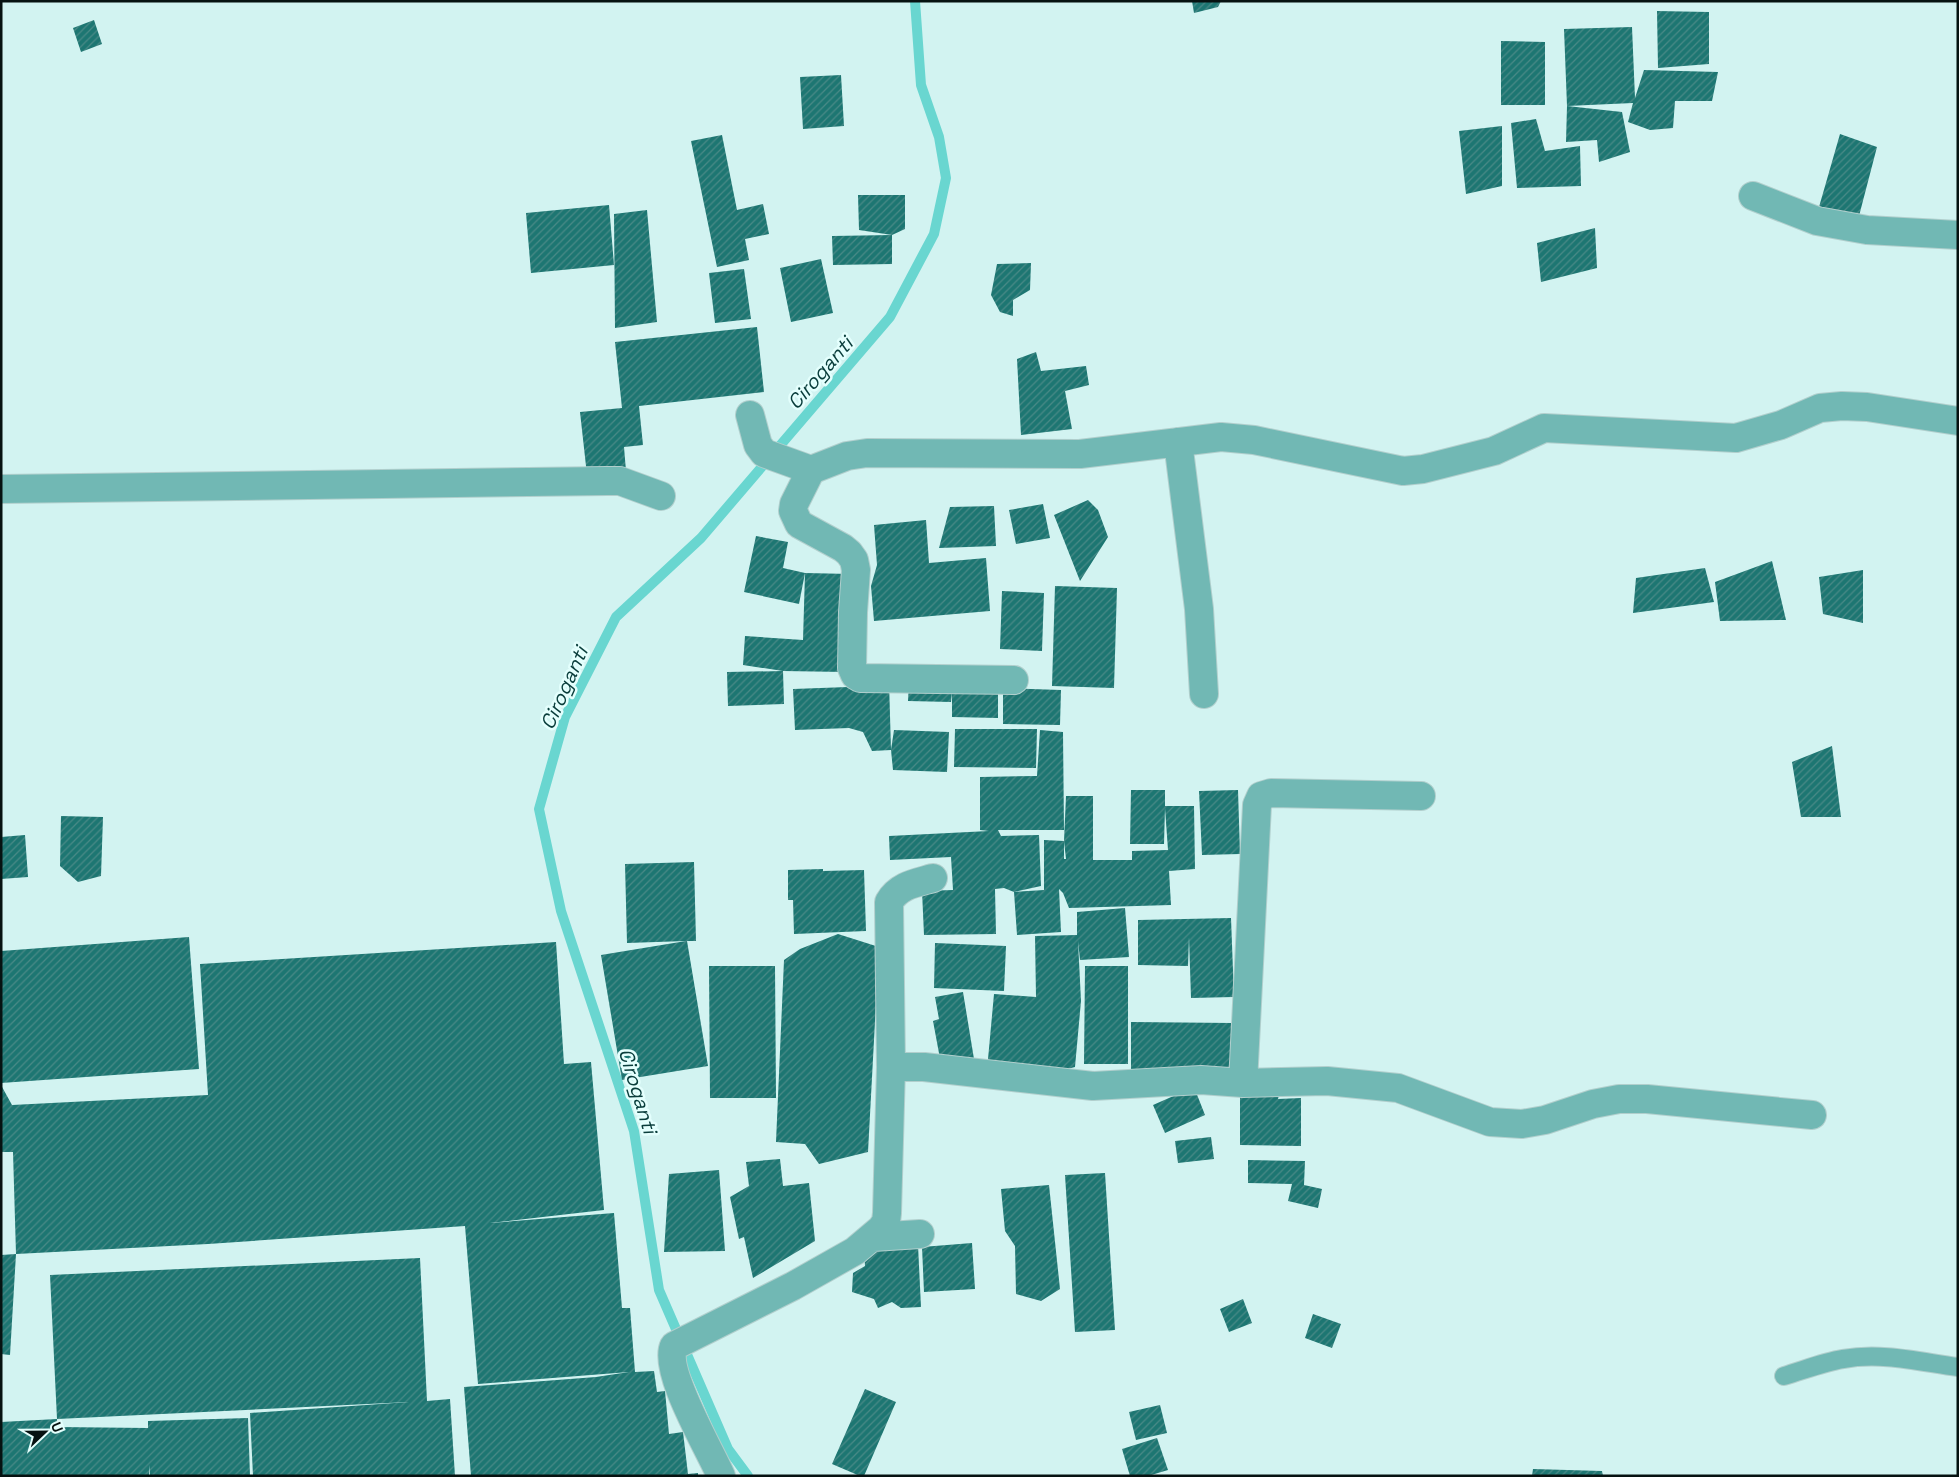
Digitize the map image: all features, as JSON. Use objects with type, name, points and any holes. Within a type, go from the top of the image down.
[{"type":"street","points":[[1753,196],[1817,221],[1866,230],[1958,235]]},
{"type":"street","points":[[750,415],[758,445],[787,462],[867,453],[1080,454],[1221,437],[1254,440],[1403,471],[1423,469],[1494,451],[1544,428],[1736,438],[1781,425],[1820,408],[1842,406],[1867,407],[1958,421]]},
{"type":"street","points":[[1178,442],[1199,609],[1204,694]]},
{"type":"street","points":[[787,462],[794,504],[793,511],[799,524],[842,548],[854,560],[856,570],[852,668],[855,675],[860,678],[1014,680]]},
{"type":"street","points":[[1,489],[620,481],[662,496]]},
{"type":"street","points":[[1243,1083],[1257,805],[1261,796],[1271,793],[1421,796]]},
{"type":"street","points":[[721,1476],[677,1382],[671,1352],[686,1341],[793,1286],[855,1250],[873,1237],[886,1222],[891,1068],[889,902],[894,894],[903,887],[933,878]]},
{"type":"street","points":[[891,1068],[924,1067],[1093,1086],[1201,1080],[1243,1083],[1327,1081],[1398,1088],[1490,1122],[1506,1124],[1522,1124],[1545,1120],[1594,1104],[1619,1099],[1647,1099],[1812,1115]]},
{"type":"street","points":[[873,1237],[920,1234]]},
{"type":"lane","points":[[1784,1376],[1843,1359],[1868,1356],[1906,1358],[1958,1367]]},
{"type":"building","points":[[1192,1],[1221,1],[1218,7],[1194,13]]},
{"type":"building","points":[[1657,11],[1709,12],[1709,64],[1658,68]]},
{"type":"building","points":[[94,20],[102,44],[81,52],[73,28]]},
{"type":"building","points":[[1632,27],[1635,98],[1644,70],[1718,72],[1712,101],[1675,101],[1673,128],[1650,130],[1628,122],[1633,103],[1567,106],[1564,29]]},
{"type":"building","points":[[1501,41],[1545,42],[1545,105],[1501,105]]},
{"type":"building","points":[[841,75],[844,126],[803,129],[800,77]]},
{"type":"building","points":[[1567,106],[1622,112],[1630,152],[1599,162],[1597,140],[1566,142]]},
{"type":"building","points":[[1536,119],[1545,151],[1580,146],[1581,186],[1517,188],[1511,123]]},
{"type":"building","points":[[1502,126],[1502,186],[1466,194],[1459,131]]},
{"type":"building","points":[[1840,134],[1877,147],[1859,216],[1819,207]]},
{"type":"building","points":[[722,135],[737,210],[763,204],[769,234],[745,239],[749,260],[717,267],[691,141]]},
{"type":"building","points":[[858,195],[905,195],[905,229],[892,235],[859,230]]},
{"type":"building","points":[[609,205],[614,265],[531,273],[526,213]]},
{"type":"building","points":[[647,210],[657,322],[615,328],[614,214]]},
{"type":"building","points":[[1595,228],[1597,268],[1541,282],[1537,243]]},
{"type":"building","points":[[892,235],[892,264],[833,265],[832,236]]},
{"type":"building","points":[[821,259],[833,313],[791,322],[780,268]]},
{"type":"building","points":[[1031,263],[1030,290],[1013,300],[1013,316],[1000,312],[991,295],[997,264]]},
{"type":"building","points":[[744,269],[751,319],[715,323],[709,273]]},
{"type":"building","points":[[757,327],[764,392],[639,406],[643,445],[624,447],[626,471],[587,475],[580,412],[622,408],[615,342]]},
{"type":"building","points":[[1036,352],[1041,371],[1086,366],[1089,385],[1065,391],[1072,429],[1021,435],[1017,359]]},
{"type":"building","points":[[1088,500],[1098,510],[1108,537],[1080,581],[1054,515]]},
{"type":"building","points":[[1043,504],[1050,538],[1016,544],[1009,510]]},
{"type":"building","points":[[994,506],[996,546],[939,548],[950,507]]},
{"type":"building","points":[[926,520],[929,563],[986,558],[990,611],[874,621],[871,586],[877,565],[874,525]]},
{"type":"building","points":[[756,536],[788,542],[783,568],[805,573],[799,604],[744,592]]},
{"type":"building","points":[[1772,561],[1786,620],[1720,621],[1715,582]]},
{"type":"building","points":[[1705,568],[1714,602],[1633,613],[1636,578]]},
{"type":"building","points":[[1863,570],[1863,623],[1823,614],[1819,577]]},
{"type":"building","points":[[805,573],[851,574],[845,672],[783,671],[743,665],[745,636],[803,640]]},
{"type":"building","points":[[1055,586],[1117,588],[1114,688],[1052,686]]},
{"type":"building","points":[[1002,591],[1044,593],[1042,651],[1000,649]]},
{"type":"building","points":[[783,671],[784,704],[728,706],[727,672]]},
{"type":"building","points":[[889,681],[891,750],[872,751],[863,732],[849,728],[795,730],[793,689],[848,687],[848,683]]},
{"type":"building","points":[[909,682],[998,684],[998,718],[952,717],[952,692],[951,702],[908,701]]},
{"type":"building","points":[[1003,688],[1061,690],[1060,725],[1003,724]]},
{"type":"building","points":[[955,729],[1037,729],[1036,768],[954,767]]},
{"type":"building","points":[[894,730],[949,732],[947,772],[893,770],[891,750]]},
{"type":"building","points":[[1040,730],[1063,732],[1064,830],[998,830],[1001,836],[1039,835],[1041,886],[1014,892],[1004,888],[995,889],[996,934],[924,935],[922,891],[953,890],[951,857],[890,860],[889,836],[989,831],[980,830],[980,777],[1037,776]]},
{"type":"building","points":[[1832,746],[1841,817],[1801,817],[1792,762]]},
{"type":"building","points":[[1131,790],[1165,790],[1165,806],[1194,806],[1195,869],[1169,871],[1171,905],[1069,908],[1063,893],[1059,889],[1061,932],[1017,935],[1014,892],[1044,890],[1044,840],[1064,841],[1066,796],[1093,796],[1093,860],[1132,860],[1132,851],[1168,850],[1165,808],[1164,844],[1130,844]],"holes":[[[1064,841],[1066,859],[1064,859]]]},
{"type":"building","points":[[1238,790],[1240,854],[1202,855],[1199,791]]},
{"type":"building","points":[[61,816],[103,817],[101,876],[78,882],[60,866]]},
{"type":"building","points":[[25,835],[28,877],[1,879],[1,837]]},
{"type":"building","points":[[694,862],[696,941],[687,941],[708,1066],[622,1080],[601,955],[686,941],[627,943],[625,864]]},
{"type":"building","points":[[823,869],[823,871],[864,870],[866,931],[794,934],[793,900],[788,900],[788,870]]},
{"type":"building","points":[[1125,908],[1129,957],[1080,960],[1078,941],[1081,1001],[1075,1067],[1044,1075],[987,1070],[994,994],[1036,997],[1035,936],[1077,935],[1077,912]]},
{"type":"building","points":[[1231,918],[1234,997],[1191,998],[1189,937],[1188,966],[1138,965],[1138,920]]},
{"type":"building","points":[[838,934],[879,947],[868,1152],[819,1164],[805,1144],[776,1142],[784,960],[800,949]]},
{"type":"building","points":[[189,937],[199,1069],[1,1083],[1,951]]},
{"type":"building","points":[[556,942],[564,1064],[591,1062],[604,1210],[490,1223],[614,1213],[622,1308],[630,1308],[635,1372],[654,1371],[657,1392],[665,1391],[669,1434],[683,1432],[688,1474],[698,1473],[698,1476],[471,1476],[464,1387],[596,1377],[629,1372],[478,1384],[465,1226],[208,1244],[16,1254],[13,1152],[1,1152],[1,1085],[12,1105],[208,1095],[200,964]]},
{"type":"building","points":[[935,943],[1006,946],[1004,991],[934,988]]},
{"type":"building","points":[[709,966],[775,966],[776,1098],[710,1098]]},
{"type":"building","points":[[1085,966],[1128,966],[1128,1064],[1084,1064]]},
{"type":"building","points":[[963,992],[974,1059],[941,1064],[933,1021],[939,1019],[935,997]]},
{"type":"building","points":[[1131,1022],[1232,1023],[1232,1081],[1131,1081]]},
{"type":"building","points":[[1194,1087],[1205,1115],[1165,1133],[1153,1105]]},
{"type":"building","points":[[1279,1095],[1278,1099],[1301,1098],[1301,1146],[1240,1145],[1240,1096]]},
{"type":"building","points":[[1211,1137],[1214,1159],[1178,1163],[1175,1141]]},
{"type":"building","points":[[780,1159],[783,1186],[809,1183],[815,1241],[753,1278],[744,1237],[739,1239],[730,1197],[749,1186],[746,1162]]},
{"type":"building","points":[[1248,1160],[1305,1161],[1304,1185],[1322,1189],[1318,1208],[1288,1201],[1292,1184],[1248,1183]]},
{"type":"building","points":[[719,1170],[725,1251],[664,1252],[669,1174]]},
{"type":"building","points":[[1105,1173],[1115,1330],[1075,1332],[1065,1175]]},
{"type":"building","points":[[1049,1185],[1060,1289],[1041,1301],[1016,1294],[1015,1246],[1005,1231],[1001,1189]]},
{"type":"building","points":[[972,1243],[975,1289],[924,1292],[922,1247]]},
{"type":"building","points":[[918,1245],[921,1307],[901,1308],[892,1302],[878,1308],[874,1299],[852,1292],[853,1273],[865,1266],[864,1248]]},
{"type":"building","points":[[16,1254],[10,1355],[1,1354],[1,1255]]},
{"type":"building","points":[[420,1258],[427,1401],[450,1399],[455,1476],[253,1476],[250,1413],[409,1402],[57,1419],[50,1275]]},
{"type":"building","points":[[1243,1299],[1252,1323],[1229,1332],[1220,1309]]},
{"type":"building","points":[[1313,1314],[1341,1324],[1332,1348],[1305,1338]]},
{"type":"building","points":[[865,1389],[896,1402],[864,1476],[860,1476],[832,1464]]},
{"type":"building","points":[[1160,1405],[1167,1433],[1136,1440],[1129,1412]]},
{"type":"building","points":[[248,1418],[250,1476],[150,1476],[150,1465],[149,1476],[1,1476],[1,1422],[57,1419],[57,1427],[148,1428],[148,1421]]},
{"type":"building","points":[[1157,1438],[1168,1470],[1148,1476],[1130,1476],[1122,1449]]},
{"type":"building","points":[[1533,1469],[1602,1471],[1603,1476],[1532,1476]]},
{"type":"waterway","name":"Ciroganti","points":[[748,1476],[728,1449],[659,1290],[634,1131],[561,911],[539,809],[565,717],[616,617],[701,538],[890,317],[934,234],[946,178],[939,137],[921,85],[915,1]]}]
